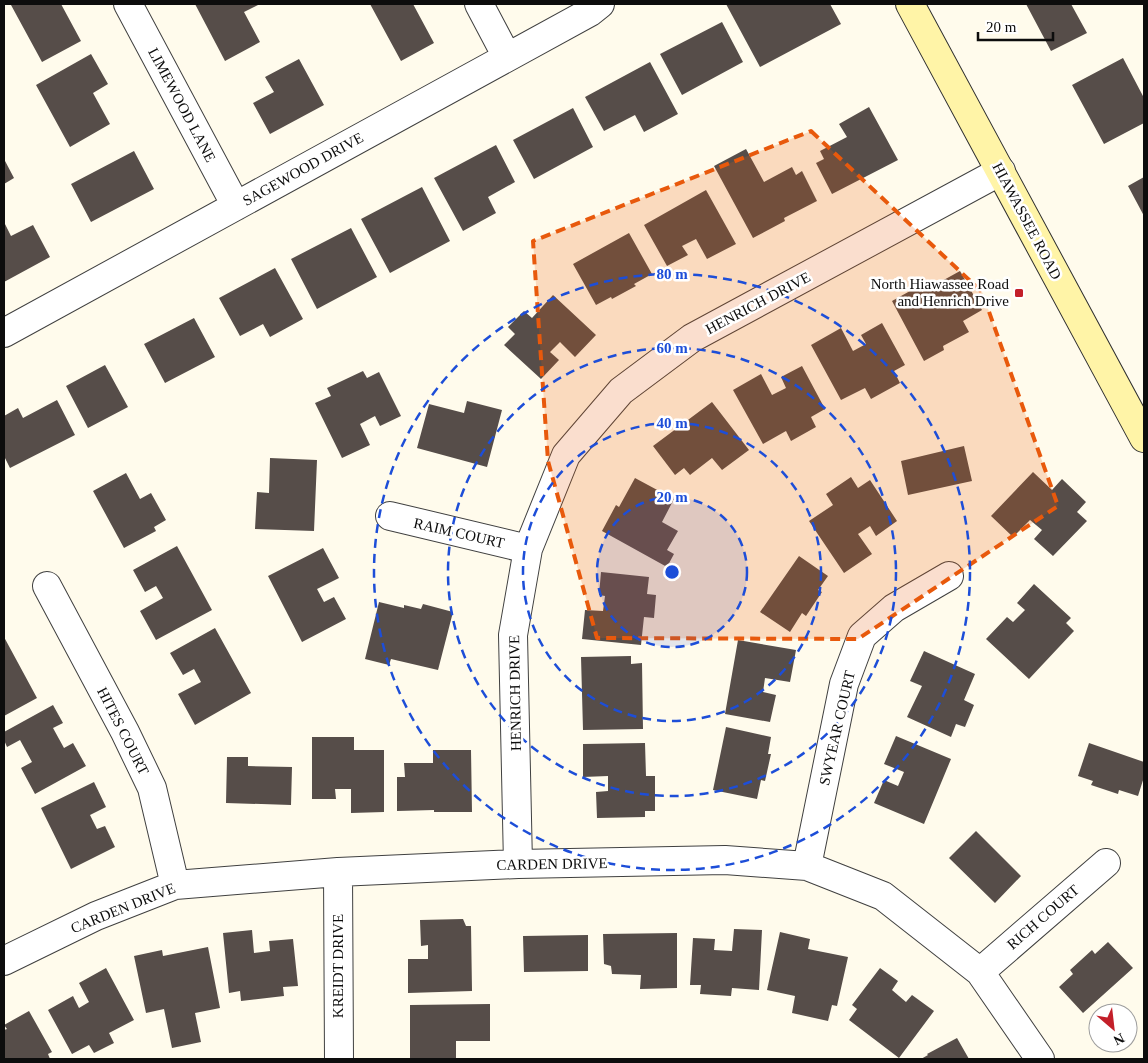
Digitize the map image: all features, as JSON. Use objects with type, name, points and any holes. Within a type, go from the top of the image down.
[{"type":"main road","name":"HIAWASSEE ROAD","points":[[910,4],[1144,438]]},
{"type":"street","name":"LIMEWOOD LANE","points":[[128,4],[236,206]]},
{"type":"street","points":[[479,4],[507,57]]},
{"type":"street","name":"SAGEWOOD DRIVE","points":[[4,333],[590,12],[600,4]]},
{"type":"street","name":"HENRICH DRIVE","points":[[518,864],[513,634],[528,549],[566,455],[621,390],[692,338],[1001,171]]},
{"type":"street","name":"RAIM COURT","points":[[390,516],[528,549]]},
{"type":"street","name":"SWYEAR COURT","points":[[807,866],[844,684],[862,636],[894,608],[949,576]]},
{"type":"street","name":"HITES COURT","points":[[48,586],[125,732],[152,788],[175,885]]},
{"type":"street","name":"CARDEN DRIVE","points":[[4,961],[96,916],[175,885],[338,872],[518,864],[725,860],[807,866],[883,896],[980,972],[1040,1059]]},
{"type":"street","name":"RICH COURT","points":[[980,972],[1106,863]]},
{"type":"street","name":"KREIDT DRIVE","points":[[338,872],[339,1059]]},
{"type":"highlighted area","points":[[811,131],[982,292],[1058,506],[858,639],[597,638],[548,461],[533,241]]},
{"type":"building","points":[[61,4],[81,41],[42,62],[11,5]]},
{"type":"building","points":[[195,4],[260,4],[244,12],[260,42],[225,61]]},
{"type":"building","points":[[370,4],[413,4],[434,43],[401,61]]},
{"type":"building","points":[[726,4],[830,4],[841,24],[760,67]]},
{"type":"building","points":[[1026,4],[1071,4],[1087,33],[1051,51]]},
{"type":"building","points":[[722,22],[743,62],[682,95],[660,54]]},
{"type":"building","points":[[91,54],[108,84],[93,93],[110,124],[70,147],[36,85]]},
{"type":"building","points":[[1123,58],[1144,98],[1144,123],[1104,144],[1072,85]]},
{"type":"building","points":[[299,59],[324,105],[270,134],[253,103],[274,92],[265,77]]},
{"type":"building","points":[[650,62],[678,114],[644,132],[635,115],[604,131],[585,97]]},
{"type":"building","points":[[869,107],[898,160],[832,194],[816,163],[824,159],[820,151],[847,137],[839,124]]},
{"type":"building","points":[[573,108],[593,147],[534,179],[513,140]]},
{"type":"building","points":[[496,145],[515,182],[488,197],[496,213],[463,231],[434,178]]},
{"type":"building","points":[[746,149],[764,182],[792,167],[796,175],[802,171],[817,201],[784,218],[785,221],[753,238],[714,166]]},
{"type":"building","points":[[134,151],[154,189],[91,222],[71,184]]},
{"type":"building","points":[[4,159],[14,178],[4,184]]},
{"type":"building","points":[[1144,177],[1144,216],[1128,186]]},
{"type":"building","points":[[422,187],[450,241],[390,273],[361,219]]},
{"type":"building","points":[[706,190],[736,244],[707,259],[696,239],[682,246],[688,255],[667,266],[644,225]]},
{"type":"building","points":[[4,222],[11,236],[33,225],[50,257],[4,282]]},
{"type":"building","points":[[351,228],[377,277],[317,309],[291,259]]},
{"type":"building","points":[[629,233],[652,274],[634,284],[636,286],[596,305],[573,264]]},
{"type":"building","points":[[275,268],[303,319],[270,337],[263,324],[240,336],[219,298]]},
{"type":"building","points":[[960,271],[982,310],[963,321],[969,332],[943,346],[944,350],[924,361],[892,301],[919,286],[922,292]]},
{"type":"building","points":[[553,295],[596,335],[575,357],[560,342],[550,352],[559,360],[541,379],[504,345],[515,334],[508,327],[524,311],[532,318]]},
{"type":"building","points":[[194,318],[215,357],[165,383],[144,344]]},
{"type":"building","points":[[882,323],[905,365],[894,371],[900,383],[871,399],[865,388],[841,400],[811,345],[841,328],[853,351],[866,344],[861,335]]},
{"type":"building","points":[[105,365],[128,407],[88,428],[66,386]]},
{"type":"building","points":[[802,366],[825,409],[811,417],[816,427],[791,441],[786,431],[763,444],[733,390],[761,374],[772,395],[786,388],[781,377]]},
{"type":"building","points":[[363,371],[367,378],[379,372],[401,416],[380,426],[375,416],[360,424],[370,445],[342,458],[315,403],[331,396],[327,388]]},
{"type":"building","points":[[57,400],[75,435],[10,468],[4,456],[4,416],[18,408],[23,418]]},
{"type":"building","points":[[467,401],[502,410],[487,467],[417,448],[429,404],[464,413]]},
{"type":"building","points":[[712,402],[749,450],[722,470],[712,458],[690,475],[684,468],[675,475],[653,446]]},
{"type":"building","points":[[964,446],[972,481],[908,495],[901,461]]},
{"type":"building","points":[[270,458],[317,460],[314,531],[255,529],[257,492],[269,493]]},
{"type":"building","points":[[1033,472],[1052,490],[1062,479],[1086,502],[1077,512],[1087,521],[1053,556],[1034,539],[1042,530],[1030,520],[1013,537],[991,516]]},
{"type":"building","points":[[126,473],[140,499],[151,493],[166,520],[154,527],[156,531],[124,548],[93,491]]},
{"type":"building","points":[[851,477],[858,488],[870,480],[897,521],[876,536],[870,526],[858,534],[872,554],[844,573],[809,521],[833,505],[826,494]]},
{"type":"building","points":[[635,478],[674,499],[662,522],[678,531],[667,550],[674,554],[667,567],[602,531],[616,505],[619,507]]},
{"type":"building","points":[[177,546],[212,610],[156,640],[140,611],[163,598],[156,586],[145,592],[133,570]]},
{"type":"building","points":[[323,548],[339,578],[317,589],[324,602],[334,597],[346,619],[302,642],[268,576]]},
{"type":"building","points":[[799,556],[828,576],[818,590],[822,592],[806,616],[802,613],[790,632],[760,612]]},
{"type":"building","points":[[601,572],[649,577],[647,594],[656,595],[654,618],[644,617],[641,645],[582,639],[585,610],[603,611],[605,596],[599,595]]},
{"type":"building","points":[[1034,584],[1071,618],[1066,623],[1074,631],[1029,679],[986,639],[1007,617],[1013,622],[1025,610],[1017,603]]},
{"type":"building","points":[[379,602],[404,608],[404,605],[421,609],[423,604],[453,612],[438,670],[391,659],[389,665],[365,659]]},
{"type":"building","points":[[215,628],[251,693],[195,725],[178,694],[201,682],[194,669],[183,675],[170,653]]},
{"type":"building","points":[[4,637],[37,698],[4,716]]},
{"type":"building","points":[[738,640],[796,650],[790,682],[765,678],[763,692],[776,695],[770,722],[725,714]]},
{"type":"building","points":[[924,651],[975,674],[964,700],[974,705],[965,727],[956,724],[951,737],[907,717],[922,686],[910,681]]},
{"type":"building","points":[[631,656],[631,664],[642,663],[643,729],[583,730],[581,657]]},
{"type":"building","points":[[53,705],[63,723],[53,728],[64,748],[73,743],[86,766],[35,794],[21,768],[32,762],[20,740],[7,747],[4,740],[4,732]]},
{"type":"building","points":[[726,727],[771,737],[768,754],[771,754],[765,781],[761,780],[757,799],[713,790]]},
{"type":"building","points":[[896,736],[951,759],[924,824],[874,803],[884,780],[898,786],[904,772],[884,764]]},
{"type":"building","points":[[312,737],[354,737],[354,750],[384,750],[384,812],[351,813],[351,789],[335,789],[336,799],[312,799]]},
{"type":"building","points":[[645,743],[646,776],[655,776],[655,811],[645,811],[645,817],[597,818],[596,792],[608,791],[608,776],[583,777],[583,744]]},
{"type":"building","points":[[1089,743],[1144,762],[1144,777],[1138,796],[1119,790],[1118,794],[1091,785],[1093,781],[1078,776]]},
{"type":"building","points":[[433,750],[471,750],[472,812],[397,811],[397,777],[405,777],[404,763],[433,763]]},
{"type":"building","points":[[227,757],[248,757],[248,766],[292,767],[291,805],[226,803]]},
{"type":"building","points":[[94,782],[106,807],[90,815],[97,829],[105,826],[115,847],[71,869],[41,808]]},
{"type":"building","points":[[976,831],[1021,876],[995,903],[949,858]]},
{"type":"building","points":[[463,919],[466,926],[471,926],[472,991],[408,993],[408,959],[428,959],[428,945],[421,946],[420,920]]},
{"type":"building","points":[[734,929],[762,930],[759,990],[732,988],[731,996],[700,994],[701,985],[690,985],[693,938],[715,939],[714,950],[732,951]]},
{"type":"building","points":[[252,930],[254,953],[270,951],[269,941],[293,939],[298,986],[283,987],[284,996],[241,1001],[240,991],[229,993],[223,933]]},
{"type":"building","points":[[780,932],[810,939],[808,949],[848,957],[837,1006],[832,1005],[828,1021],[792,1013],[795,996],[767,990]]},
{"type":"building","points":[[677,933],[677,988],[640,989],[641,975],[612,974],[611,966],[604,964],[603,934]]},
{"type":"building","points":[[588,935],[588,971],[524,972],[523,936]]},
{"type":"building","points":[[1108,942],[1133,968],[1094,1003],[1088,1003],[1088,1008],[1083,1013],[1059,987],[1073,974],[1070,970],[1092,950],[1095,954]]},
{"type":"building","points":[[208,947],[220,1008],[195,1013],[201,1042],[172,1048],[164,1009],[146,1013],[134,956],[162,950],[163,956]]},
{"type":"building","points":[[106,968],[134,1020],[109,1033],[114,1043],[94,1053],[89,1045],[72,1054],[48,1010],[73,996],[79,1008],[89,1002],[79,983]]},
{"type":"building","points":[[880,968],[898,981],[892,990],[906,1002],[912,995],[934,1011],[899,1058],[849,1020],[857,1009],[852,1005]]},
{"type":"building","points":[[490,1004],[490,1041],[456,1041],[456,1059],[410,1059],[410,1005]]},
{"type":"building","points":[[29,1011],[52,1052],[48,1054],[50,1059],[4,1059],[4,1030],[7,1029],[4,1025]]},
{"type":"building","points":[[957,1038],[969,1059],[921,1059],[927,1054]]},
{"type":"place","name":"North Hiawassee Road and Henrich Drive","points":[[1019,293]]}]
